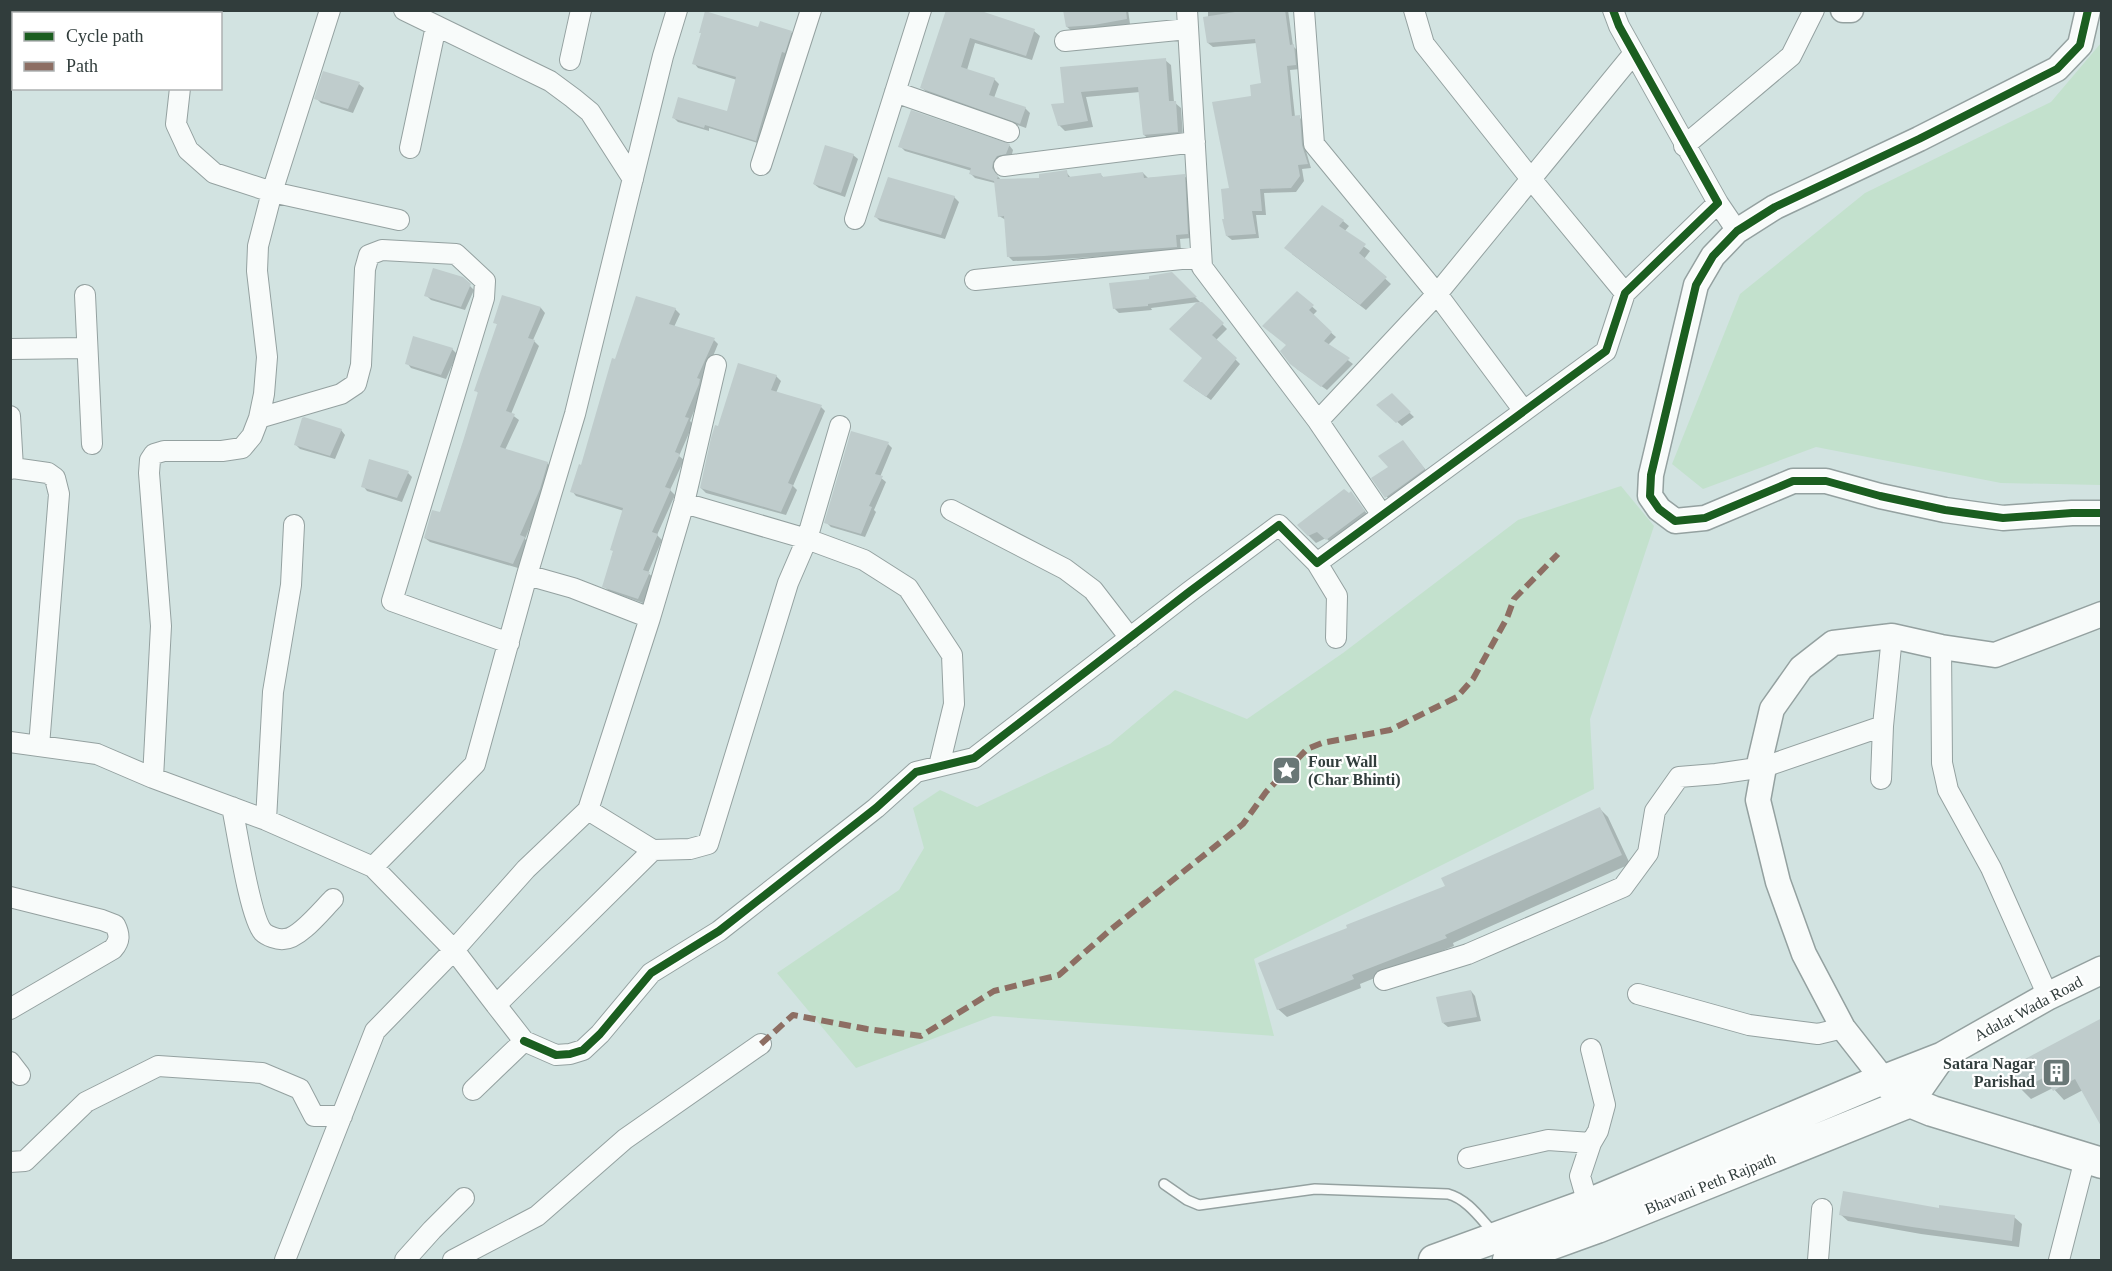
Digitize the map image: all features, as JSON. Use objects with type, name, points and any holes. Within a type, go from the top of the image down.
[{"type":"main road","name":"Adalat Wada Road","points":[[1910,1102],[1942,1056],[2048,996],[2102,970]]},
{"type":"main road","points":[[1434,1260],[1509,1251],[1588,1204],[1883,1078],[1942,1056]]},
{"type":"main road","points":[[1883,1078],[1910,1102],[1932,1111],[2093,1161]]},
{"type":"main road","name":"Bhavani Peth Rajpath","points":[[1509,1251],[1597,1228],[1910,1102]]},
{"type":"street","points":[[153,778],[161,626],[149,473],[150,460],[154,454],[164,451],[222,451],[242,448],[252,436],[264,394],[267,357],[256,271],[258,246],[272,192],[330,10]]},
{"type":"street","points":[[404,10],[550,81],[590,112],[633,179]]},
{"type":"street","points":[[570,60],[581,10]]},
{"type":"street","points":[[373,867],[475,764],[527,575],[575,414],[663,56],[677,10]]},
{"type":"street","points":[[761,165],[811,10]]},
{"type":"street","points":[[855,219],[921,10]]},
{"type":"street","points":[[1304,10],[1314,144],[1437,294],[1524,411]]},
{"type":"street","points":[[1414,10],[1424,44],[1625,293]]},
{"type":"street","points":[[1684,146],[1791,56],[1814,10]]},
{"type":"street","points":[[1843,10],[1851,10]]},
{"type":"street","points":[[2088,10],[2080,45],[2057,69],[1919,139],[1775,207],[1737,231],[1713,256],[1696,285],[1651,475],[1650,496],[1659,509],[1675,520],[1705,518],[1793,481],[1826,481],[1945,510],[2003,518],[2102,513]]},
{"type":"street","points":[[1613,16],[1684,146],[1737,231]]},
{"type":"street","points":[[1065,41],[1188,20],[1202,267],[1318,421],[1382,515]]},
{"type":"street","points":[[410,148],[436,26]]},
{"type":"street","points":[[1318,421],[1437,294],[1634,53]]},
{"type":"street","points":[[180,90],[176,124],[188,150],[214,173],[272,192],[399,220]]},
{"type":"street","points":[[895,92],[1010,132]]},
{"type":"street","points":[[1004,166],[1195,142]]},
{"type":"street","points":[[1317,562],[1606,351],[1625,293],[1718,203]]},
{"type":"street","points":[[259,418],[341,394],[356,384],[361,365],[365,269],[369,255],[382,250],[456,254],[485,281],[484,298],[392,601],[509,643]]},
{"type":"street","points":[[975,280],[1201,257]]},
{"type":"street","points":[[85,296],[92,444]]},
{"type":"street","points":[[10,350],[87,348]]},
{"type":"street","points":[[285,1260],[375,1030],[454,950],[526,869],[588,810],[650,618],[684,503],[717,365]]},
{"type":"street","points":[[10,416],[12,469],[48,473],[55,478],[59,494],[39,746]]},
{"type":"street","points":[[588,810],[653,850],[690,849],[708,844],[788,583],[807,539],[840,426]]},
{"type":"street","points":[[684,503],[807,539],[864,560],[908,588],[952,655],[954,704],[939,766]]},
{"type":"street","points":[[951,510],[1065,569],[1093,590],[1130,638]]},
{"type":"street","points":[[266,820],[273,692],[291,585],[294,525]]},
{"type":"street","points":[[10,742],[97,754],[153,778],[266,820],[373,867],[454,950],[524,1041],[556,1055],[570,1054],[583,1050],[600,1034],[651,974],[719,931],[876,808],[916,772],[974,758],[1278,525],[1317,562],[1337,596],[1336,638]]},
{"type":"street","points":[[527,575],[573,588],[650,618]]},
{"type":"street","points":[[1883,1078],[1843,1028],[1804,954],[1778,882],[1758,800],[1764,767],[1760,760],[1772,709],[1801,668],[1833,643],[1892,636],[1941,647],[1995,655],[2102,614]]},
{"type":"street","points":[[1881,779],[1883,726],[1892,636]]},
{"type":"street","points":[[1941,647],[1942,763],[1948,790],[1991,868],[2048,996]]},
{"type":"street","points":[[1384,980],[1468,954],[1623,887],[1648,853],[1654,811],[1679,777],[1764,767],[1883,726]]},
{"type":"street","points":[[232,807],[253,909],[263,932],[274,938],[286,940],[303,929],[333,899]]},
{"type":"street","points":[[496,1005],[653,850]]},
{"type":"street","points":[[10,897],[115,925],[119,933],[119,942],[113,950],[10,1009]]},
{"type":"street","points":[[1638,994],[1749,1025],[1818,1034],[1843,1028]]},
{"type":"street","points":[[473,1090],[524,1041]]},
{"type":"street","points":[[453,1260],[537,1216],[625,1139],[761,1044]]},
{"type":"street","points":[[1588,1204],[1580,1176],[1591,1143],[1598,1131],[1605,1105],[1591,1049]]},
{"type":"street","points":[[10,1162],[25,1161],[86,1102],[158,1066],[262,1073],[300,1089],[315,1116],[342,1116]]},
{"type":"street","points":[[1468,1158],[1548,1140],[1591,1143]]},
{"type":"street","points":[[2059,1260],[2093,1161]]},
{"type":"street","points":[[405,1260],[464,1198]]},
{"type":"street","points":[[1818,1260],[1822,1209]]},
{"type":"lane","points":[[1164,1184],[1187,1200],[1199,1204],[1315,1189],[1448,1194],[1458,1196],[1466,1203],[1509,1251]]},
{"type":"green space","points":[[2101,43],[2101,485],[2001,483],[1816,447],[1703,489],[1672,464],[1740,294],[1865,193],[2051,102]]},
{"type":"green space","points":[[1621,486],[1654,526],[1590,719],[1594,789],[1254,959],[1274,1036],[993,1016],[856,1068],[777,973],[899,890],[924,848],[913,808],[940,790],[977,807],[1110,744],[1175,690],[1247,719],[1343,653],[1518,520]]},
{"type":"building","points":[[946,10],[978,10],[1035,29],[1026,56],[970,38],[961,67],[995,78],[989,95],[1026,107],[1020,124],[920,88]]},
{"type":"building","points":[[1063,10],[1126,10],[1127,19],[1066,27]]},
{"type":"building","points":[[1248,10],[1285,10],[1290,45],[1294,44],[1296,65],[1287,66],[1292,116],[1300,115],[1302,145],[1308,164],[1298,165],[1300,176],[1291,188],[1260,189],[1262,211],[1252,211],[1256,234],[1226,236],[1222,219],[1224,219],[1221,189],[1229,188],[1212,102],[1251,96],[1250,85],[1261,83],[1255,39],[1207,43],[1203,17]]},
{"type":"building","points":[[705,11],[758,27],[760,21],[792,31],[785,53],[782,52],[756,141],[705,125],[704,128],[672,118],[678,97],[727,111],[736,77],[692,64]]},
{"type":"building","points":[[1166,58],[1169,101],[1176,101],[1178,132],[1143,135],[1138,87],[1081,92],[1088,121],[1058,126],[1051,104],[1064,103],[1060,67]]},
{"type":"building","points":[[323,71],[360,82],[348,109],[314,99]]},
{"type":"building","points":[[911,110],[1010,144],[1006,154],[997,156],[993,162],[992,168],[998,176],[997,179],[1039,178],[1039,174],[1067,170],[1068,177],[1101,173],[1102,177],[1143,172],[1144,178],[1185,174],[1188,234],[1176,235],[1177,247],[1007,257],[1004,216],[998,217],[994,181],[969,174],[971,168],[898,147]]},
{"type":"building","points":[[825,145],[854,154],[841,193],[813,184]]},
{"type":"building","points":[[888,177],[955,196],[941,235],[874,217]]},
{"type":"building","points":[[1322,205],[1344,220],[1339,226],[1366,244],[1359,253],[1387,277],[1360,305],[1284,248]]},
{"type":"building","points":[[433,268],[463,277],[471,284],[461,307],[424,296]]},
{"type":"building","points":[[1172,272],[1197,297],[1148,304],[1148,306],[1113,309],[1109,283],[1149,279],[1149,276]]},
{"type":"building","points":[[1297,291],[1314,305],[1309,310],[1332,332],[1324,341],[1350,358],[1321,387],[1290,364],[1280,351],[1286,345],[1262,326]]},
{"type":"building","points":[[502,295],[541,307],[528,338],[535,340],[506,411],[515,414],[500,447],[548,462],[540,489],[520,535],[525,537],[513,564],[424,538],[432,510],[440,512],[464,438],[478,392],[474,391],[497,324],[493,323]]},
{"type":"building","points":[[636,296],[676,308],[669,324],[715,338],[697,378],[700,379],[699,384],[685,417],[689,418],[675,452],[680,454],[665,487],[671,489],[652,532],[658,534],[643,570],[650,572],[638,599],[602,587],[623,508],[570,492],[579,464],[581,465],[612,358],[615,359]]},
{"type":"building","points":[[1197,302],[1202,302],[1224,323],[1212,335],[1237,358],[1206,397],[1183,381],[1202,358],[1169,329]]},
{"type":"building","points":[[413,336],[453,348],[441,375],[405,364]]},
{"type":"building","points":[[738,363],[777,375],[771,390],[822,405],[788,483],[793,485],[781,512],[700,488],[711,438],[715,425],[718,426]]},
{"type":"building","points":[[1392,393],[1411,412],[1396,423],[1376,405]]},
{"type":"building","points":[[304,417],[342,429],[330,456],[294,445]]},
{"type":"building","points":[[851,431],[889,442],[875,474],[883,476],[869,506],[872,507],[861,534],[824,523]]},
{"type":"building","points":[[1403,440],[1425,469],[1385,498],[1371,478],[1388,467],[1378,456]]},
{"type":"building","points":[[369,459],[409,471],[397,498],[361,487]]},
{"type":"building","points":[[1344,489],[1349,493],[1351,491],[1365,511],[1326,540],[1317,532],[1308,536],[1297,525]]},
{"type":"building","points":[[1600,807],[1622,855],[1445,935],[1447,938],[1352,975],[1354,979],[1277,1010],[1258,963],[1445,886],[1441,878]]},
{"type":"building","points":[[1471,990],[1477,1017],[1442,1023],[1436,997]]},
{"type":"building","name":"Satara Nagar Parishad","points":[[2102,1018],[2102,1128],[2075,1079],[2053,1091],[2045,1077],[2020,1090],[2008,1068]]},
{"type":"building","points":[[1843,1191],[1939,1208],[1939,1205],[2015,1215],[2012,1241],[1839,1215]]},
{"type":"marked path","points":[[761,1044],[793,1015],[867,1029],[921,1036],[994,991],[1059,975],[1109,931],[1243,824],[1266,792],[1307,749],[1322,743],[1390,730],[1457,697],[1473,679],[1507,618],[1514,599],[1558,554]]},
{"type":"cycle path","points":[[524,1041],[556,1055],[583,1050],[600,1034],[651,973],[719,931],[876,808],[916,772],[974,758],[1279,525],[1317,563],[1606,351],[1625,293],[1718,203],[1619,26],[1613,10]]},
{"type":"cycle path","points":[[2088,10],[2080,45],[2057,69],[1919,139],[1775,207],[1737,231],[1713,256],[1696,285],[1651,475],[1650,496],[1659,509],[1675,521],[1705,518],[1793,481],[1826,481],[1945,510],[2003,518],[2102,513]]},
{"type":"place","name":"Four Wall (Char Bhinti)","points":[[1287,770]]},
{"type":"place","name":"Satara Nagar Parishad","points":[[2056,1072]]}]
